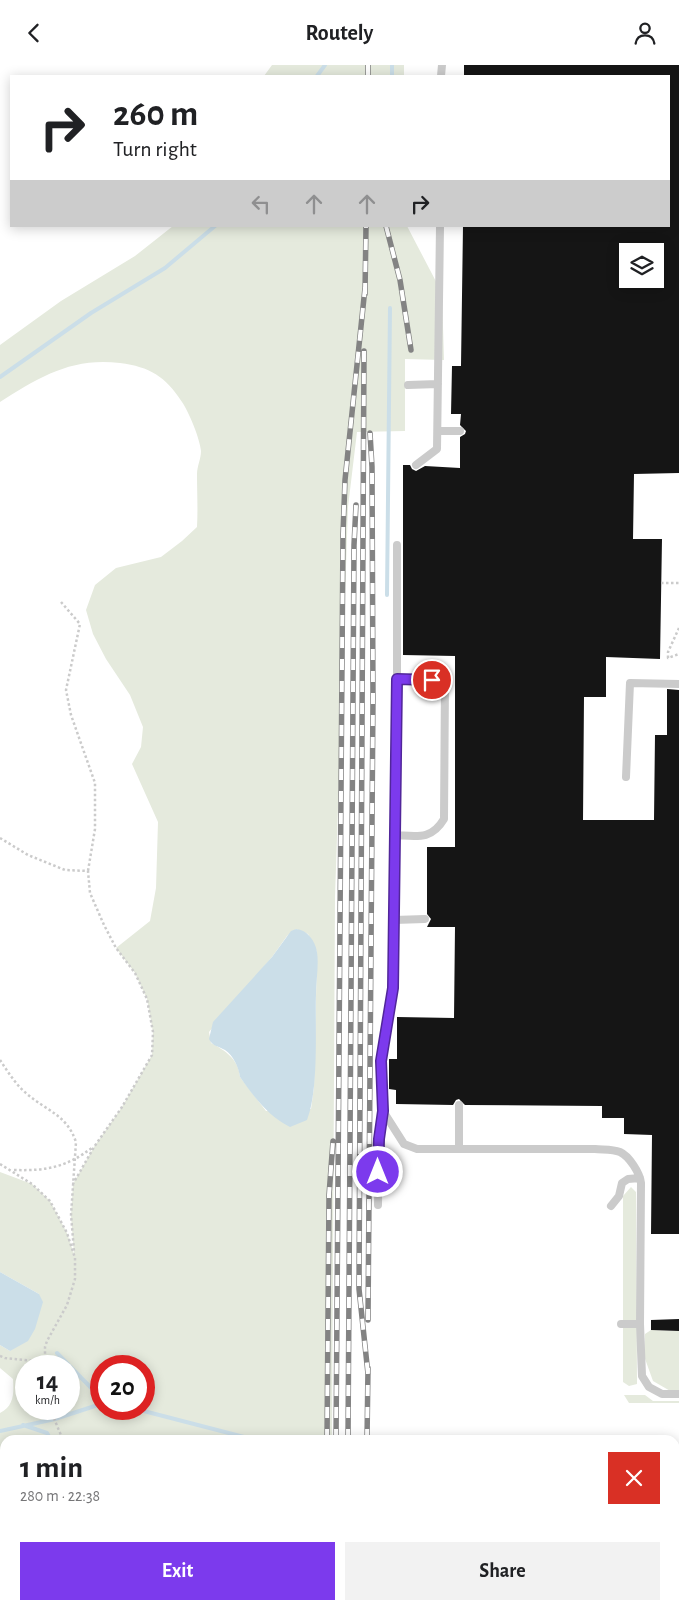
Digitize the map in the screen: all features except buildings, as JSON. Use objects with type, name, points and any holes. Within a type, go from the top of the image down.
[{"type":"lane","points":[[416,465],[438,449],[440,227]]},
{"type":"lane","points":[[408,385],[438,384]]},
{"type":"lane","points":[[438,431],[460,431]]},
{"type":"lane","points":[[378,1205],[379,1139],[383,1111],[381,1061],[393,988],[397,545]]},
{"type":"lane","points":[[394,835],[422,837],[439,828],[444,819],[445,681],[397,679]]},
{"type":"lane","points":[[626,777],[630,683],[679,684]]},
{"type":"lane","points":[[394,920],[425,919]]},
{"type":"lane","points":[[459,1105],[459,1149]]},
{"type":"lane","points":[[383,1111],[404,1144],[417,1149],[610,1150],[621,1153],[631,1163],[640,1178],[642,1376],[649,1387],[662,1394],[679,1394]]},
{"type":"lane","points":[[611,1206],[619,1196],[622,1183],[628,1179],[640,1178]]},
{"type":"lane","points":[[621,1324],[640,1324]]},
{"type":"path","points":[[661,583],[679,583]]},
{"type":"path","points":[[61,601],[80,624],[66,690],[71,715],[95,783],[95,829],[88,871],[90,893],[116,948],[136,973],[148,999],[153,1032],[152,1055],[122,1107],[94,1147],[73,1184]]},
{"type":"path","points":[[679,628],[668,652],[668,657],[679,654]]},
{"type":"path","points":[[0,839],[28,855],[65,871],[88,871]]},
{"type":"path","points":[[0,1060],[8,1073],[27,1094],[65,1121],[72,1131],[76,1143],[71,1215],[76,1279],[67,1305],[47,1341],[45,1355]]},
{"type":"path","points":[[12,1170],[51,1169],[75,1161],[94,1147]]},
{"type":"path","points":[[0,1164],[32,1183],[50,1201],[67,1233],[75,1259]]},
{"type":"path","points":[[0,1356],[15,1359]]},
{"type":"path","points":[[55,1420],[61,1435]]},
{"type":"shaded area","points":[[272,65],[404,65],[404,75],[265,75]]},
{"type":"shaded area","points":[[172,227],[408,227],[442,293],[444,360],[405,359],[405,431],[357,432],[348,507],[335,897],[332,1435],[0,1435],[0,1413],[11,1403],[13,1379],[0,1368],[0,1345],[10,1351],[39,1294],[0,1272],[0,1172],[32,1184],[50,1201],[67,1233],[74,1254],[71,1216],[73,1184],[94,1147],[122,1107],[152,1055],[153,1032],[147,999],[135,973],[116,948],[150,921],[156,888],[158,822],[132,764],[141,747],[143,727],[130,695],[106,659],[93,634],[86,610],[95,585],[116,568],[161,557],[197,527],[197,474],[201,451],[191,419],[176,393],[163,379],[140,367],[103,362],[71,366],[42,377],[0,402],[0,345],[61,301],[135,256]],"holes":[[[296,929],[308,934],[317,952],[314,1087],[311,1109],[266,1111],[240,1077],[237,1065],[230,1056],[211,1043],[209,1032],[272,957],[287,936]]]},
{"type":"shaded area","points":[[631,1187],[636,1192],[637,1384],[629,1386],[623,1382],[623,1196]]},
{"type":"shaded area","points":[[651,1330],[679,1331],[679,1392],[672,1392],[653,1381],[644,1356],[645,1334]]},
{"type":"shaded area","points":[[624,1395],[645,1395],[653,1401],[679,1401],[679,1403],[629,1403]]},
{"type":"water","points":[[296,929],[304,931],[310,936],[317,952],[316,1059],[311,1108],[307,1120],[290,1127],[282,1123],[262,1105],[240,1077],[231,1055],[214,1045],[209,1039],[213,1022],[272,957],[291,931]]},
{"type":"water","points":[[0,1272],[39,1294],[43,1302],[35,1329],[28,1341],[10,1351],[0,1345]]},
{"type":"waterway","points":[[318,75],[325,65]]},
{"type":"waterway","points":[[392,65],[392,75]]},
{"type":"waterway","points":[[0,377],[91,313],[165,268],[214,227]]},
{"type":"waterway","points":[[387,595],[390,308]]},
{"type":"waterway","points":[[57,1353],[90,1387]]},
{"type":"waterway","points":[[0,1431],[55,1419],[90,1408]]},
{"type":"waterway","points":[[155,1414],[237,1435]]},
{"type":"waterway","points":[[23,1425],[48,1435]]},
{"type":"railway","points":[[368,65],[368,75]]},
{"type":"railway","points":[[365,294],[366,227]]},
{"type":"railway","points":[[386,227],[400,280],[411,350]]},
{"type":"railway","points":[[336,1435],[343,534],[345,480],[365,288]]},
{"type":"railway","points":[[364,351],[359,1289],[368,1374]]},
{"type":"railway","points":[[368,1320],[373,698],[372,467],[370,433]]},
{"type":"railway","points":[[348,1435],[354,545],[356,505]]},
{"type":"railway","points":[[327,1435],[329,1195],[333,1141]]},
{"type":"railway","points":[[367,1435],[368,1368]]},
{"type":"route","points":[[378,1172],[379,1139],[383,1111],[381,1061],[393,988],[397,679],[432,680]]}]
